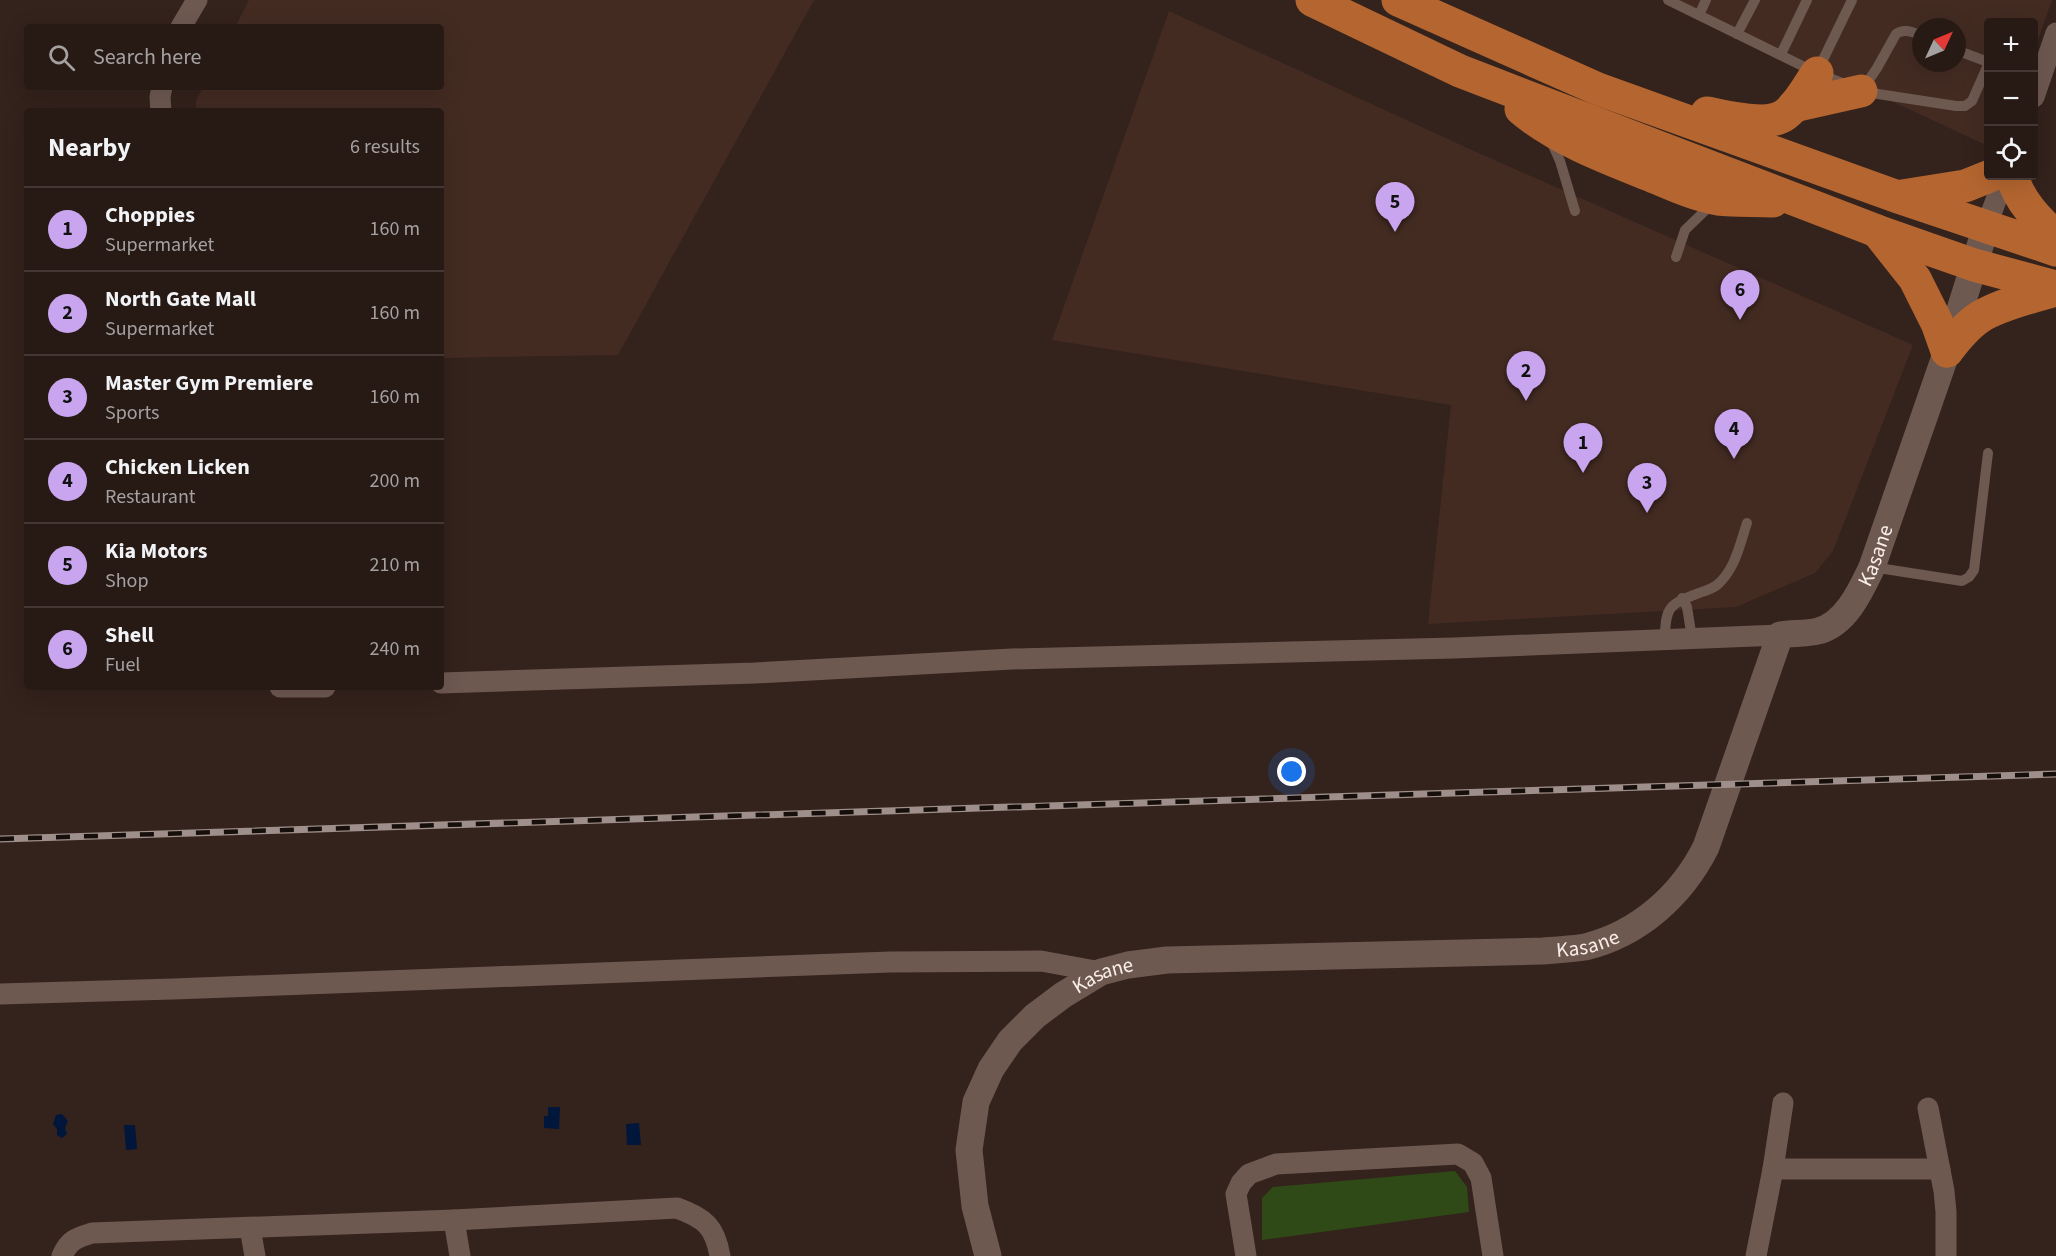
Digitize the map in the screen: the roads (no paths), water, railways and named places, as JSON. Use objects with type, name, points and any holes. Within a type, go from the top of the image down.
[{"type":"highway","points":[[1312,0],[1486,81],[1877,231],[1974,265],[2056,289]]},
{"type":"highway","points":[[1398,0],[1598,89],[2056,250]]},
{"type":"highway","points":[[1598,89],[1631,93],[1696,111],[1738,119],[1779,119],[1794,106],[1817,73]]},
{"type":"highway","points":[[1486,81],[1543,125],[1624,164],[1689,191],[1718,199],[1802,202]]},
{"type":"highway","points":[[1794,106],[1861,91]]},
{"type":"highway","points":[[1898,196],[1965,186],[1984,178]]},
{"type":"highway","points":[[2014,180],[2019,194],[2030,210],[2056,237]]},
{"type":"highway","points":[[1877,231],[1915,279],[1937,323],[1947,351],[1980,317],[2056,289]]},
{"type":"street","points":[[183,24],[197,0]]},
{"type":"street","points":[[2038,80],[2056,33]]},
{"type":"street","points":[[161,108],[162,90]]},
{"type":"street","points":[[1986,227],[2004,180]]},
{"type":"street","name":"Kasane","points":[[988,1256],[975,1206],[969,1150],[976,1102],[991,1069],[1018,1033],[1054,1002],[1101,972],[1128,965],[1167,960],[1543,951],[1585,946],[1613,937],[1636,925],[1662,906],[1681,887],[1695,868],[1706,847],[1780,635],[1820,631],[1837,621],[1861,591],[1872,567],[1947,351],[1986,227]]},
{"type":"street","points":[[444,683],[755,673],[1012,659],[1454,648],[1780,635]]},
{"type":"street","points":[[0,994],[890,962],[1041,961],[1101,972]]},
{"type":"street","points":[[1756,1256],[1783,1103]]},
{"type":"street","points":[[1928,1108],[1946,1212],[1946,1256]]},
{"type":"street","points":[[1246,1256],[1236,1194],[1250,1174],[1276,1164],[1458,1154],[1473,1163],[1481,1178],[1493,1256]]},
{"type":"street","points":[[1773,1169],[1940,1169]]},
{"type":"street","points":[[62,1256],[66,1246],[77,1238],[92,1233],[454,1220],[677,1208],[696,1215],[709,1225],[717,1239],[720,1256]]},
{"type":"street","points":[[454,1220],[460,1256]]},
{"type":"street","points":[[250,1228],[255,1256]]},
{"type":"lane","points":[[1668,0],[1817,73],[1861,91],[1965,106],[1972,101],[1985,72]]},
{"type":"lane","points":[[1699,15],[1706,0]]},
{"type":"lane","points":[[1737,34],[1755,0]]},
{"type":"lane","points":[[1781,54],[1807,0]]},
{"type":"lane","points":[[1817,73],[1852,0]]},
{"type":"lane","points":[[1861,91],[1896,34],[1907,30],[1912,32]]},
{"type":"lane","points":[[1966,54],[1984,62]]},
{"type":"lane","points":[[1543,125],[1560,161],[1575,211]]},
{"type":"lane","points":[[1676,257],[1685,230],[1718,199]]},
{"type":"lane","points":[[1872,567],[1962,581],[1969,578],[1974,570],[1988,453]]},
{"type":"lane","points":[[1665,639],[1665,622],[1672,605],[1682,598],[1715,587],[1727,574],[1737,554],[1747,523]]},
{"type":"lane","points":[[1682,598],[1687,607],[1692,638]]},
{"type":"water","points":[[548,1107],[560,1107],[559,1129],[544,1128],[544,1116],[548,1116]]},
{"type":"water","points":[[62,1114],[68,1121],[65,1128],[67,1134],[62,1138],[57,1135],[57,1129],[53,1124],[56,1115]]},
{"type":"water","points":[[639,1123],[641,1145],[627,1145],[626,1124]]},
{"type":"water","points":[[124,1125],[135,1125],[137,1149],[126,1150]]},
{"type":"railway","points":[[0,839],[2056,774]]},
{"type":"place","name":"Kia Motors","points":[[1395,232]]},
{"type":"place","name":"Shell","points":[[1740,320]]},
{"type":"place","name":"North Gate Mall","points":[[1526,401]]},
{"type":"place","name":"Chicken Licken","points":[[1734,459]]},
{"type":"place","name":"Choppies","points":[[1583,473]]},
{"type":"place","name":"Master Gym Premiere","points":[[1647,513]]}]
